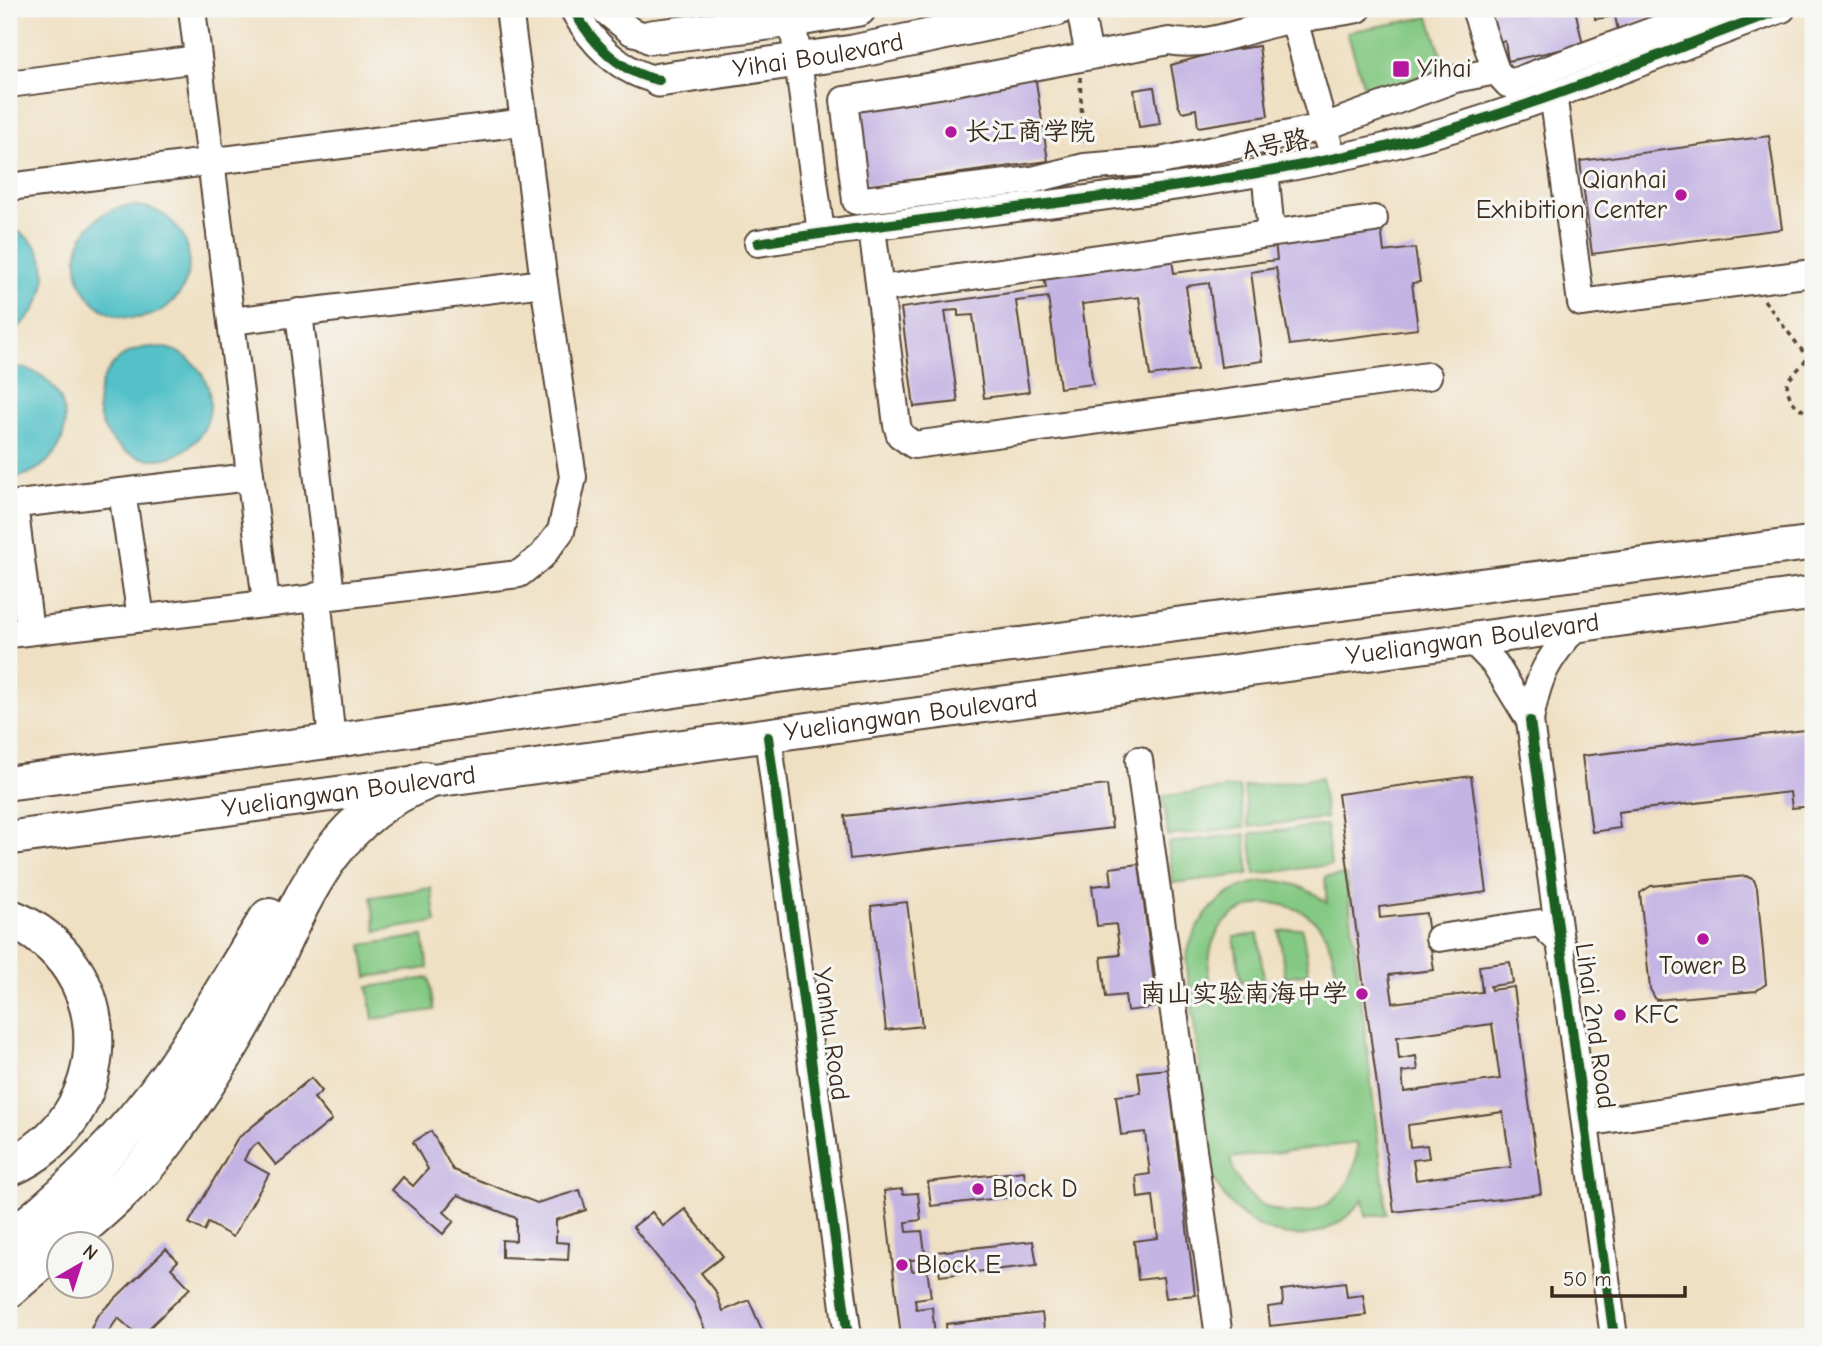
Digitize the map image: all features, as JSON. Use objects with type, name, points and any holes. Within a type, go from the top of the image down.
[{"type":"highway","points":[[9,1241],[76,1183],[148,1104],[192,1042],[278,903],[317,858],[382,802],[425,781]]},
{"type":"highway","points":[[9,1288],[106,1203],[165,1142],[216,1067],[252,1004],[296,908],[324,862],[349,831]]},
{"type":"highway","points":[[9,918],[48,942],[65,960],[80,982],[95,1033],[87,1086],[76,1108],[40,1148],[9,1167]]},
{"type":"main road","name":"Yihai Boulevard","points":[[651,37],[792,15],[859,9]]},
{"type":"main road","name":"Yihai Boulevard","points":[[659,80],[891,45],[1057,9]]},
{"type":"main road","name":"Yueliangwan Boulevard","points":[[9,783],[332,741],[766,677],[1813,543]]},
{"type":"main road","name":"Yueliangwan Boulevard","points":[[9,838],[1813,593]]},
{"type":"street","points":[[192,9],[265,603]]},
{"type":"street","points":[[250,477],[11,505],[20,632],[519,574],[542,556],[561,531],[573,477],[544,283],[509,9]]},
{"type":"street","points":[[573,9],[590,35],[612,58],[629,70],[659,80]]},
{"type":"street","points":[[603,9],[632,32],[651,37]]},
{"type":"street","points":[[1080,9],[1084,57]]},
{"type":"street","points":[[1358,9],[1184,44],[1169,40],[844,100],[856,201],[1032,180],[1084,167],[1160,161],[1324,127],[1455,79],[1496,71]]},
{"type":"street","points":[[1475,9],[1496,71],[1504,82],[1513,83],[1712,9]]},
{"type":"street","name":"A号路","points":[[758,243],[1131,194],[1332,157],[1435,134],[1782,9]]},
{"type":"street","points":[[792,15],[821,233]]},
{"type":"street","points":[[1294,20],[1332,157]]},
{"type":"street","points":[[9,84],[198,59]]},
{"type":"street","points":[[1553,93],[1581,303],[1813,273]]},
{"type":"street","points":[[9,187],[524,122]]},
{"type":"street","points":[[1265,170],[1271,233]]},
{"type":"street","points":[[880,289],[1374,219]]},
{"type":"street","points":[[872,228],[897,425],[900,435],[914,445],[1428,376]]},
{"type":"street","points":[[231,321],[544,283]]},
{"type":"street","points":[[299,312],[324,595],[332,741]]},
{"type":"street","points":[[122,492],[141,618]]},
{"type":"street","name":"Lihai 2nd Road","points":[[1576,625],[1544,668],[1536,685],[1530,721],[1614,1337]]},
{"type":"street","name":"Lihai 2nd Road","points":[[1472,640],[1495,664],[1530,721]]},
{"type":"street","name":"Yanhu Road","points":[[768,737],[848,1337]]},
{"type":"street","points":[[1139,760],[1219,1337]]},
{"type":"street","points":[[1439,937],[1540,923],[1561,943]]},
{"type":"street","points":[[1585,1123],[1813,1089]]},
{"type":"path","points":[[1084,57],[1084,167]]},
{"type":"path","points":[[1745,282],[1768,305],[1807,357]]},
{"type":"path","points":[[1813,352],[1787,382],[1787,394],[1796,405],[1813,415]]},
{"type":"green space","points":[[1429,17],[1447,73],[1368,100],[1347,32]]},
{"type":"green space","points":[[1321,778],[1326,818],[1249,827],[1244,787]]},
{"type":"green space","points":[[1239,787],[1244,827],[1168,836],[1163,796]]},
{"type":"green space","points":[[1326,825],[1331,865],[1255,874],[1250,834]]},
{"type":"green space","points":[[1245,834],[1249,874],[1173,883],[1168,843]]},
{"type":"green space","points":[[1346,875],[1387,1214],[1366,1216],[1363,1199],[1345,1218],[1325,1230],[1304,1235],[1282,1234],[1262,1227],[1242,1215],[1226,1198],[1213,1177],[1186,959],[1193,935],[1206,915],[1222,899],[1240,888],[1261,882],[1283,882],[1305,889],[1327,903],[1325,877]],"holes":[[[1270,903],[1302,912],[1322,929],[1333,954],[1338,986],[1211,1001],[1209,965],[1216,936],[1224,923],[1235,914],[1250,907]],[[1357,1143],[1353,1171],[1341,1192],[1323,1206],[1301,1213],[1279,1211],[1258,1202],[1241,1184],[1230,1158]]]},
{"type":"green space","points":[[431,888],[436,922],[376,931],[371,897]]},
{"type":"green space","points":[[1302,928],[1309,973],[1285,977],[1279,931]]},
{"type":"green space","points":[[1258,934],[1264,979],[1241,982],[1234,937]]},
{"type":"green space","points":[[423,936],[428,968],[367,977],[362,945]]},
{"type":"green space","points":[[429,978],[434,1010],[373,1019],[368,987]]},
{"type":"water","points":[[133,206],[154,210],[173,222],[185,241],[189,262],[185,283],[173,302],[154,314],[133,318],[112,314],[93,302],[81,283],[77,262],[81,241],[93,222],[112,210]]},
{"type":"water","points":[[9,228],[26,236],[37,248],[43,262],[45,278],[35,309],[9,333]]},
{"type":"water","points":[[154,347],[175,351],[194,363],[206,382],[210,403],[206,424],[194,443],[175,455],[154,459],[133,455],[114,443],[102,424],[98,403],[102,382],[114,363],[133,351]]},
{"type":"water","points":[[9,367],[32,371],[49,382],[60,398],[65,417],[62,437],[53,455],[35,470],[10,479]]},
{"type":"building","points":[[1492,9],[1575,9],[1583,45],[1508,61],[1505,41],[1495,42]]},
{"type":"building","points":[[1594,9],[1671,9],[1618,30],[1615,16],[1595,19]]},
{"type":"building","points":[[1259,46],[1268,116],[1198,127],[1196,109],[1182,112],[1178,105],[1171,65],[1217,52]]},
{"type":"building","name":"长江商学院","points":[[1035,75],[1048,161],[867,186],[854,103]]},
{"type":"building","points":[[1154,87],[1160,124],[1139,127],[1134,90]]},
{"type":"building","name":"Qianhai Exhibition Center","points":[[1769,136],[1782,229],[1592,254],[1580,161]]},
{"type":"building","points":[[1381,227],[1384,252],[1415,248],[1420,282],[1412,283],[1418,329],[1290,345],[1276,268],[1251,272],[1263,361],[1221,367],[1209,283],[1186,286],[1197,370],[1150,376],[1139,297],[1082,304],[1093,384],[1060,388],[1048,297],[1016,301],[1029,392],[984,398],[973,315],[958,316],[958,310],[945,311],[958,402],[914,407],[901,308],[1046,288],[1043,270],[1171,253],[1174,273],[1277,260],[1275,241]]},
{"type":"building","points":[[1813,729],[1813,806],[1792,808],[1790,792],[1618,812],[1620,828],[1592,832],[1582,756]]},
{"type":"building","points":[[1471,776],[1487,892],[1379,907],[1380,918],[1426,913],[1434,970],[1389,975],[1393,1003],[1482,992],[1479,966],[1510,962],[1513,983],[1490,986],[1491,990],[1514,987],[1541,1194],[1394,1212],[1338,794]],"holes":[[[1492,1024],[1500,1079],[1404,1092],[1402,1072],[1418,1070],[1416,1056],[1399,1059],[1397,1037]],[[1503,1112],[1511,1167],[1416,1180],[1413,1160],[1429,1158],[1427,1145],[1410,1147],[1408,1125]]]},
{"type":"building","points":[[1107,785],[1112,828],[850,859],[845,816]]},
{"type":"building","points":[[1139,864],[1157,1007],[1127,1011],[1125,995],[1106,997],[1101,957],[1120,955],[1116,924],[1097,926],[1092,886],[1112,884],[1110,868]]},
{"type":"building","name":"Tower B","points":[[1746,876],[1754,880],[1757,888],[1766,984],[1756,991],[1656,1000],[1650,989],[1640,893],[1651,886]]},
{"type":"building","points":[[907,902],[922,1026],[886,1030],[871,906]]},
{"type":"building","points":[[1168,1069],[1195,1295],[1166,1298],[1163,1277],[1138,1280],[1134,1241],[1158,1238],[1153,1196],[1138,1198],[1136,1176],[1150,1174],[1145,1132],[1121,1135],[1116,1096],[1141,1093],[1138,1072]]},
{"type":"building","points":[[311,1078],[322,1091],[314,1098],[332,1120],[276,1165],[258,1143],[249,1150],[244,1160],[269,1174],[233,1237],[208,1223],[204,1231],[189,1223],[237,1139]]},
{"type":"building","points":[[431,1131],[453,1170],[537,1203],[580,1190],[586,1210],[556,1220],[556,1242],[569,1243],[568,1260],[502,1257],[502,1240],[516,1241],[516,1218],[458,1195],[444,1212],[454,1221],[443,1234],[392,1190],[403,1177],[413,1186],[428,1169],[413,1142]]},
{"type":"building","name":"Block D","points":[[1024,1171],[1027,1195],[931,1206],[928,1182]]},
{"type":"building","name":"Block E","points":[[902,1189],[903,1194],[918,1193],[921,1220],[906,1222],[907,1232],[922,1231],[926,1259],[910,1260],[912,1271],[927,1269],[931,1297],[915,1299],[916,1309],[932,1307],[935,1335],[901,1337],[884,1191]]},
{"type":"building","points":[[685,1209],[723,1256],[701,1273],[715,1290],[723,1311],[749,1300],[765,1337],[708,1337],[694,1303],[633,1227],[652,1212],[663,1226]]},
{"type":"building","points":[[1033,1241],[1037,1265],[940,1276],[937,1252]]},
{"type":"building","points":[[166,1249],[178,1261],[171,1268],[190,1288],[140,1337],[118,1318],[105,1337],[87,1337],[97,1316]]},
{"type":"building","points":[[1345,1282],[1347,1297],[1363,1295],[1366,1315],[1270,1326],[1268,1307],[1283,1305],[1282,1290]]},
{"type":"building","points":[[1042,1313],[1045,1337],[947,1337],[946,1324]]},
{"type":"cycle path","points":[[573,9],[589,33],[608,54],[632,71],[659,80]]},
{"type":"cycle path","points":[[758,243],[1149,190],[1304,165],[1381,148],[1432,135],[1533,102],[1782,9]]},
{"type":"cycle path","points":[[1530,721],[1614,1337]]},
{"type":"cycle path","points":[[768,737],[848,1337]]},
{"type":"place","name":"Yihai","points":[[1401,69]]},
{"type":"place","name":"长江商学院","points":[[951,132]]},
{"type":"place","name":"Qianhai Exhibition Center","points":[[1681,195]]},
{"type":"place","name":"Tower B","points":[[1703,939]]},
{"type":"place","name":"南山实验南海中学","points":[[1362,994]]},
{"type":"place","name":"KFC","points":[[1620,1015]]},
{"type":"place","name":"Block D","points":[[978,1189]]},
{"type":"place","name":"Block E","points":[[902,1265]]}]
